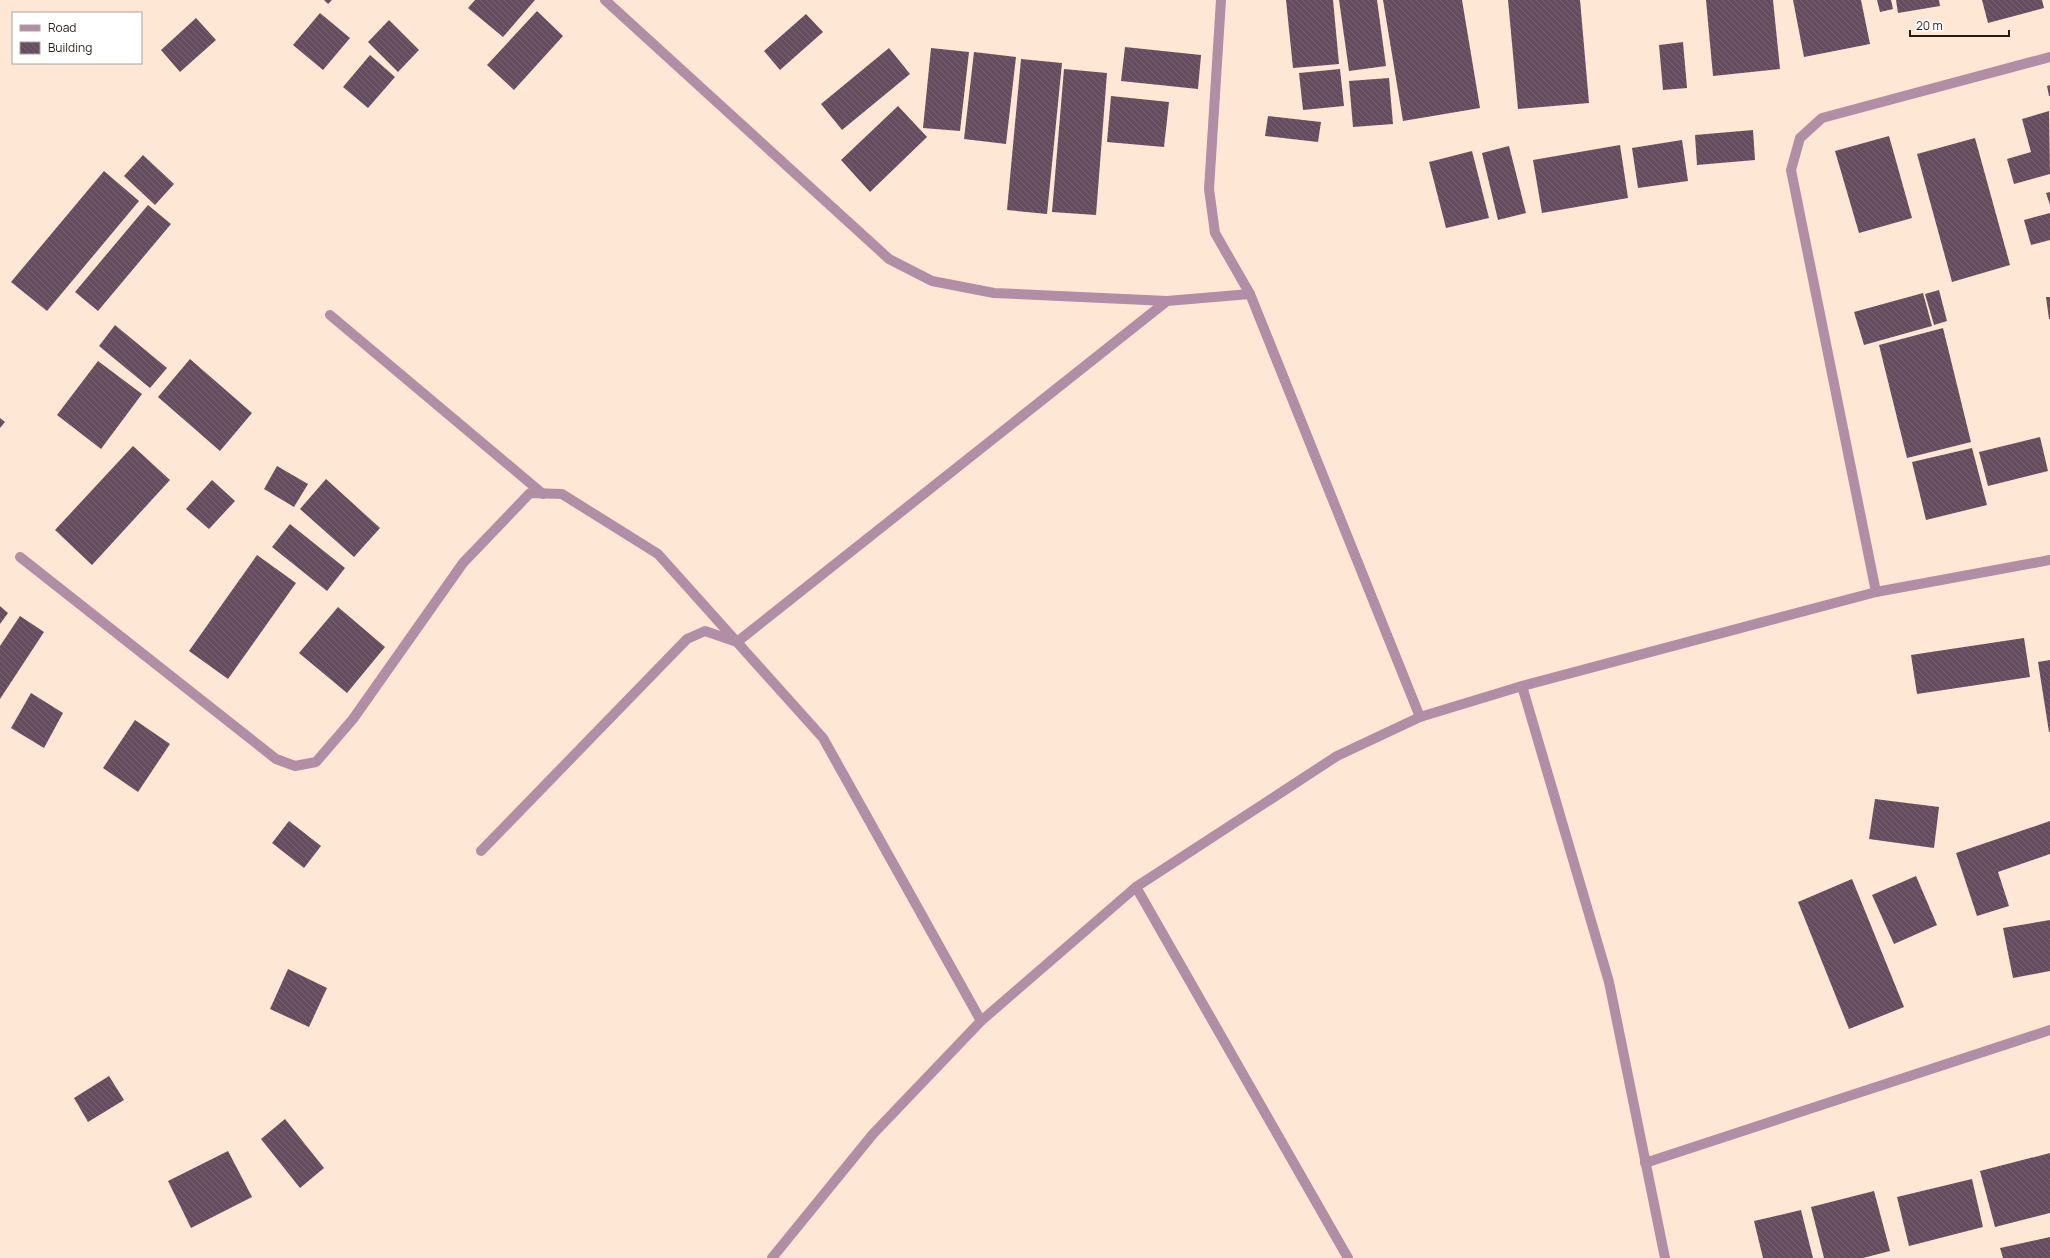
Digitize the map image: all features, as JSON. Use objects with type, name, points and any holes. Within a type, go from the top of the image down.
[{"type":"street","points":[[605,0],[889,259],[932,281],[994,293],[1167,301],[1250,294]]},
{"type":"street","points":[[1221,0],[1209,189],[1215,233],[1250,294],[1420,717]]},
{"type":"street","points":[[1876,592],[1790,170],[1800,138],[1822,118],[2050,57]]},
{"type":"street","points":[[737,642],[1167,301]]},
{"type":"street","points":[[330,315],[543,494]]},
{"type":"street","points":[[20,557],[276,759],[294,766],[316,762],[354,719],[463,563],[530,493],[562,494],[658,554],[823,738],[981,1021]]},
{"type":"street","points":[[773,1258],[873,1134],[981,1021],[1136,887],[1337,756],[1420,717],[1522,686],[1876,592],[2050,560]]},
{"type":"street","points":[[481,852],[687,639],[705,631],[737,642]]},
{"type":"street","points":[[1522,686],[1609,982],[1665,1258]]},
{"type":"street","points":[[1136,887],[1348,1258]]},
{"type":"street","points":[[1645,1163],[2050,1030]]},
{"type":"building","points":[[324,0],[332,0],[328,4]]},
{"type":"building","points":[[475,0],[535,0],[503,37],[468,8]]},
{"type":"building","points":[[1286,0],[1333,0],[1339,64],[1293,68]]},
{"type":"building","points":[[1339,0],[1377,0],[1386,66],[1349,71]]},
{"type":"building","points":[[1383,0],[1462,0],[1480,108],[1403,121]]},
{"type":"building","points":[[1508,0],[1580,0],[1589,103],[1518,109]]},
{"type":"building","points":[[1706,0],[1773,0],[1780,69],[1713,76]]},
{"type":"building","points":[[1793,0],[1861,0],[1870,44],[1804,57]]},
{"type":"building","points":[[1877,0],[1891,0],[1893,9],[1880,12]]},
{"type":"building","points":[[1896,0],[1939,0],[1940,6],[1898,13]]},
{"type":"building","points":[[1982,0],[2042,0],[2044,8],[1988,23]]},
{"type":"building","points":[[537,11],[563,36],[514,90],[487,65]]},
{"type":"building","points":[[320,13],[350,38],[323,70],[293,45]]},
{"type":"building","points":[[806,14],[823,32],[780,70],[764,51]]},
{"type":"building","points":[[196,18],[216,40],[180,72],[161,50]]},
{"type":"building","points":[[389,20],[419,50],[398,72],[368,42]]},
{"type":"building","points":[[1683,42],[1687,88],[1663,90],[1659,45]]},
{"type":"building","points":[[1125,47],[1201,55],[1198,89],[1121,81]]},
{"type":"building","points":[[889,48],[910,74],[842,130],[821,104]]},
{"type":"building","points":[[931,48],[969,52],[960,131],[923,128]]},
{"type":"building","points":[[974,52],[1016,57],[1006,144],[964,139]]},
{"type":"building","points":[[370,55],[395,77],[368,108],[343,87]]},
{"type":"building","points":[[1021,59],[1062,63],[1047,214],[1007,210]]},
{"type":"building","points":[[1064,69],[1107,73],[1096,215],[1052,212]]},
{"type":"building","points":[[1340,69],[1344,106],[1303,110],[1299,73]]},
{"type":"building","points":[[1389,78],[1393,124],[1353,127],[1349,81]]},
{"type":"building","points":[[2050,85],[2050,96],[2049,96],[2047,86]]},
{"type":"building","points":[[1111,96],[1169,102],[1164,147],[1107,142]]},
{"type":"building","points":[[898,106],[927,137],[870,192],[841,160]]},
{"type":"building","points":[[2049,111],[2050,174],[2014,184],[2007,159],[2031,152],[2022,119]]},
{"type":"building","points":[[1268,116],[1321,122],[1318,142],[1265,136]]},
{"type":"building","points":[[1753,130],[1755,160],[1697,165],[1695,135]]},
{"type":"building","points":[[1889,136],[1912,218],[1859,233],[1835,151]]},
{"type":"building","points":[[1975,138],[2010,265],[1952,282],[1917,154]]},
{"type":"building","points":[[1682,140],[1688,181],[1638,188],[1632,148]]},
{"type":"building","points":[[1620,145],[1628,198],[1542,213],[1533,160]]},
{"type":"building","points":[[1509,146],[1526,213],[1498,220],[1482,153]]},
{"type":"building","points":[[1472,151],[1489,218],[1446,228],[1429,162]]},
{"type":"building","points":[[143,155],[174,184],[155,205],[124,176]]},
{"type":"building","points":[[104,171],[139,201],[47,311],[11,282]]},
{"type":"building","points":[[2050,192],[2050,205],[2046,193]]},
{"type":"building","points":[[148,205],[171,224],[98,311],[75,292]]},
{"type":"building","points":[[2050,213],[2050,240],[2031,245],[2024,220]]},
{"type":"building","points":[[1939,290],[1947,321],[1934,325],[1925,294]]},
{"type":"building","points":[[1923,293],[1932,326],[1864,345],[1854,312]]},
{"type":"building","points":[[2046,297],[2050,297],[2050,319],[2049,319]]},
{"type":"building","points":[[115,325],[167,368],[150,388],[99,346]]},
{"type":"building","points":[[1943,328],[1971,442],[1907,458],[1879,345]]},
{"type":"building","points":[[190,359],[252,413],[220,451],[158,397]]},
{"type":"building","points":[[98,361],[142,394],[101,449],[57,415]]},
{"type":"building","points":[[0,418],[5,422],[0,428]]},
{"type":"building","points":[[2040,437],[2048,471],[1988,486],[1979,452]]},
{"type":"building","points":[[133,446],[170,480],[92,565],[55,530]]},
{"type":"building","points":[[1972,448],[1987,505],[1926,520],[1912,462]]},
{"type":"building","points":[[277,466],[308,484],[294,507],[264,489]]},
{"type":"building","points":[[326,479],[380,528],[354,557],[300,509]]},
{"type":"building","points":[[212,480],[235,501],[209,529],[186,509]]},
{"type":"building","points":[[290,524],[345,568],[327,591],[272,547]]},
{"type":"building","points":[[257,555],[296,583],[228,679],[189,651]]},
{"type":"building","points":[[0,606],[8,613],[0,624]]},
{"type":"building","points":[[338,607],[385,647],[347,693],[299,653]]},
{"type":"building","points":[[20,616],[44,632],[0,699],[0,646]]},
{"type":"building","points":[[2024,638],[2030,677],[1917,694],[1911,655]]},
{"type":"building","points":[[2050,660],[2050,732],[2049,732],[2038,662]]},
{"type":"building","points":[[31,693],[63,713],[44,748],[11,728]]},
{"type":"building","points":[[135,720],[170,744],[138,792],[103,768]]},
{"type":"building","points":[[1875,799],[1939,807],[1934,848],[1869,839]]},
{"type":"building","points":[[289,821],[321,846],[304,868],[272,843]]},
{"type":"building","points":[[2050,821],[2050,854],[1998,872],[2009,906],[1977,916],[1956,853]]},
{"type":"building","points":[[1916,876],[1937,925],[1894,944],[1872,895]]},
{"type":"building","points":[[1852,879],[1904,1007],[1849,1029],[1798,902]]},
{"type":"building","points":[[2050,920],[2050,971],[2013,978],[2003,928]]},
{"type":"building","points":[[288,969],[327,988],[309,1027],[270,1009]]},
{"type":"building","points":[[109,1076],[124,1100],[88,1122],[74,1098]]},
{"type":"building","points":[[285,1119],[324,1168],[300,1188],[261,1139]]},
{"type":"building","points":[[228,1151],[252,1197],[191,1228],[168,1181]]},
{"type":"building","points":[[2050,1153],[2050,1213],[1995,1227],[1980,1171]]},
{"type":"building","points":[[1972,1179],[1983,1227],[1909,1246],[1897,1197]]},
{"type":"building","points":[[1874,1191],[1890,1251],[1863,1258],[1824,1258],[1811,1207]]},
{"type":"building","points":[[1801,1210],[1813,1258],[1763,1258],[1754,1221]]},
{"type":"building","points":[[2050,1237],[2050,1258],[2003,1258],[2000,1248]]}]
